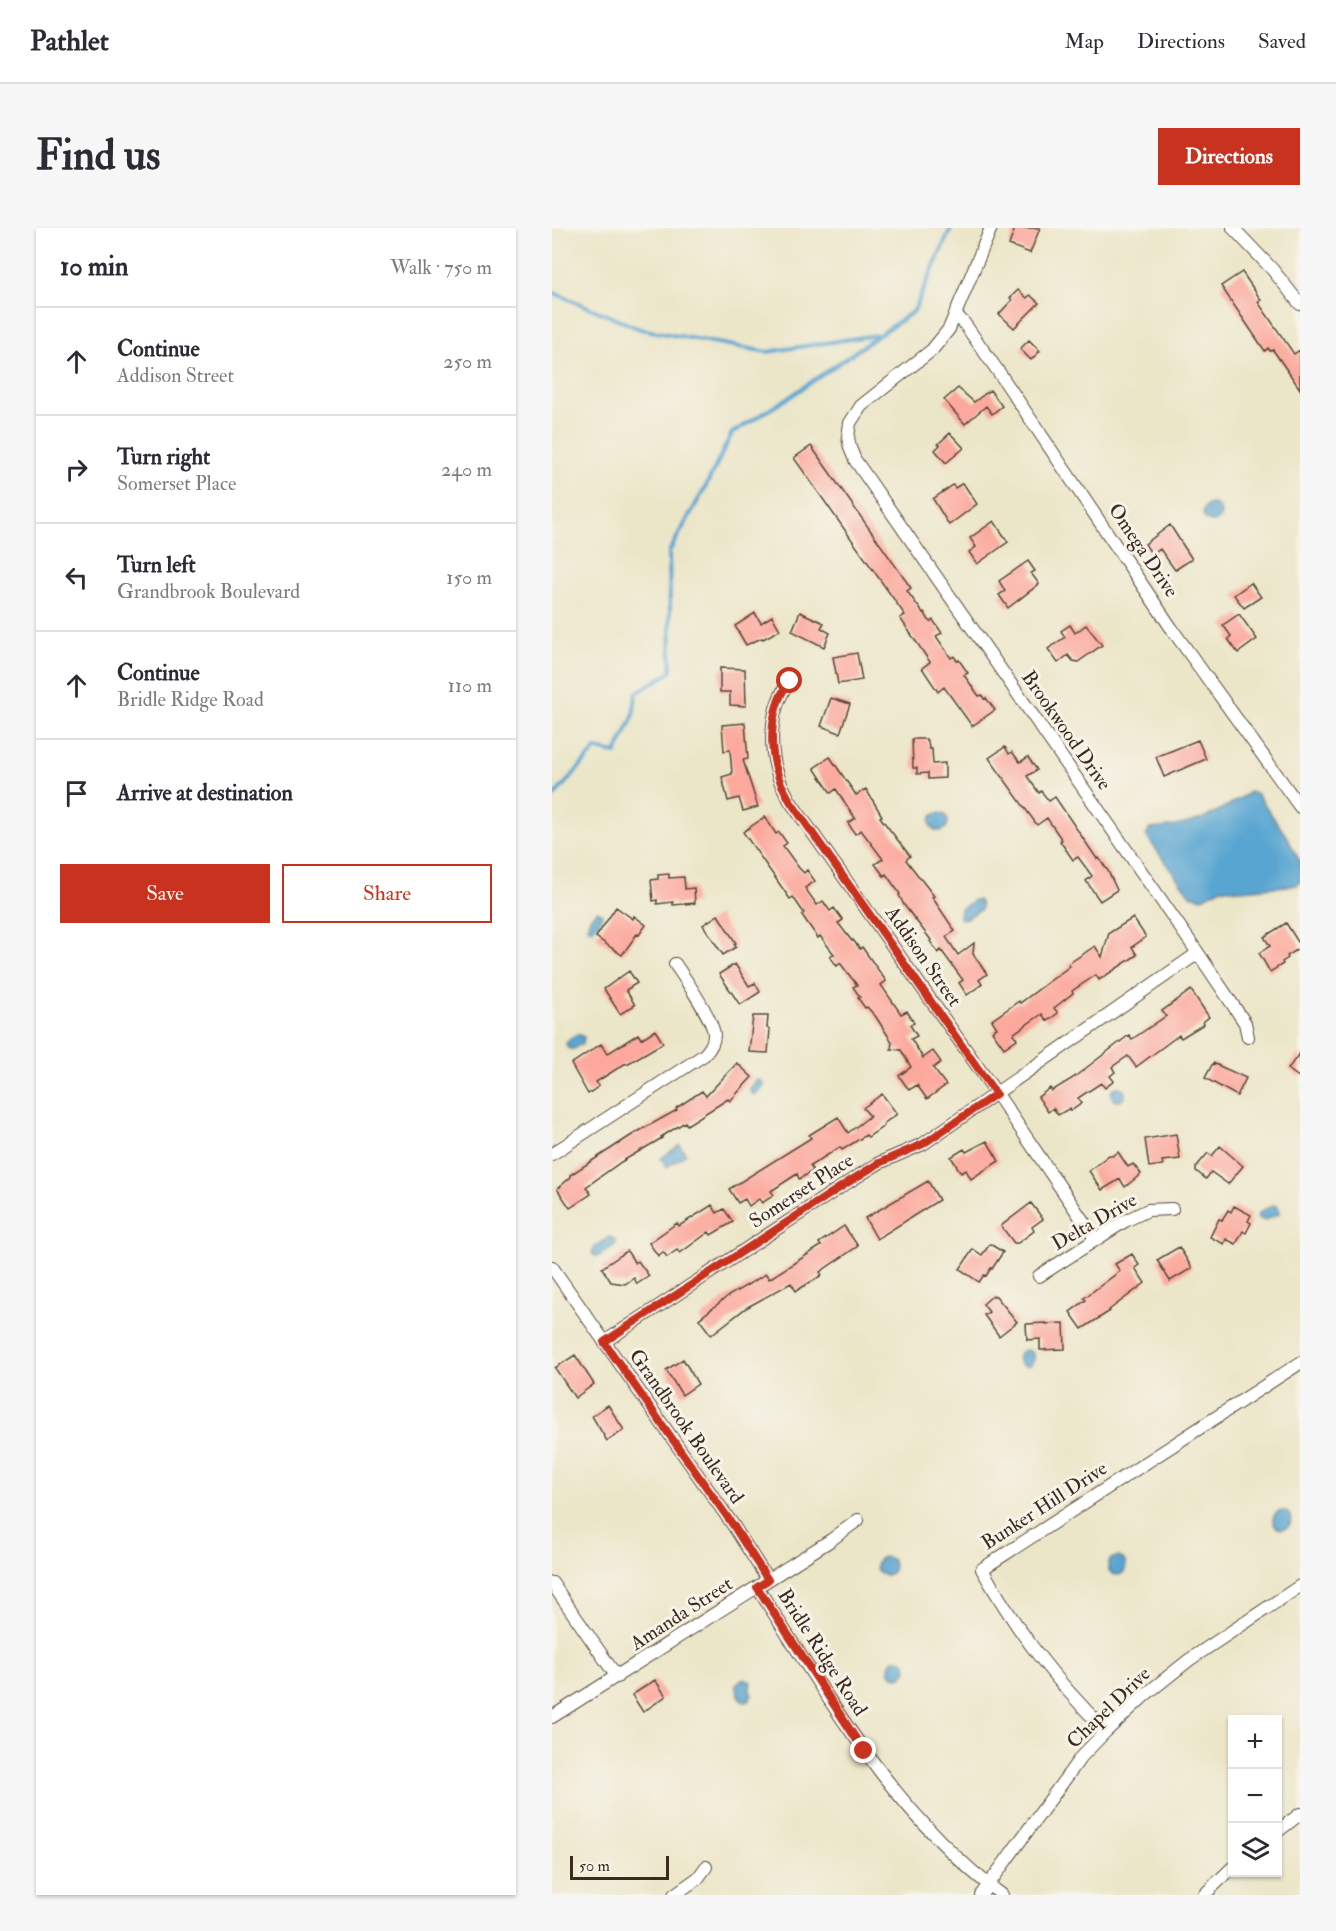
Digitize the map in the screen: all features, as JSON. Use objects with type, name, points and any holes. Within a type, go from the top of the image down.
[{"type":"street","points":[[956,315],[991,228]]},
{"type":"street","points":[[1233,228],[1272,269],[1300,304]]},
{"type":"street","name":"Brookwood Drive","points":[[956,315],[949,329],[932,350],[861,406],[850,423],[849,448],[855,460],[1198,953],[1245,1023],[1248,1037]]},
{"type":"street","name":"Omega Drive","points":[[956,315],[1000,374],[1174,632],[1300,807]]},
{"type":"street","name":"Addison Street","points":[[790,681],[783,689],[775,708],[772,728],[778,775],[790,801],[1096,1240]]},
{"type":"street","name":"Somerset Place","points":[[604,1342],[879,1163],[923,1144],[1198,953]]},
{"type":"street","points":[[552,1155],[710,1049],[713,1042],[713,1028],[675,964]]},
{"type":"street","name":"Delta Drive","points":[[1039,1276],[1125,1221],[1148,1210],[1172,1209]]},
{"type":"street","name":"Grandbrook Boulevard","points":[[552,1267],[733,1525],[768,1580]]},
{"type":"street","name":"Bunker Hill Drive","points":[[1106,1731],[1072,1697],[1040,1658],[1022,1634],[982,1569],[1300,1363]]},
{"type":"street","name":"Amanda Street","points":[[552,1717],[831,1540],[858,1520]]},
{"type":"street","points":[[552,1583],[617,1677]]},
{"type":"street","name":"Bridle Ridge Road","points":[[757,1587],[864,1751],[897,1793],[933,1833],[976,1875],[984,1890],[1002,1895]]},
{"type":"street","name":"Chapel Drive","points":[[984,1890],[1081,1758],[1106,1731],[1145,1695],[1189,1660],[1300,1587]]},
{"type":"street","points":[[1282,1828],[1300,1814]]},
{"type":"street","points":[[674,1895],[698,1878],[706,1867]]},
{"type":"street","points":[[1204,1895],[1228,1873]]},
{"type":"water","points":[[1212,504],[1218,507],[1221,513],[1218,519],[1212,522],[1206,519],[1203,513],[1206,507]]},
{"type":"water","points":[[1250,792],[1257,794],[1287,837],[1300,862],[1300,882],[1297,885],[1241,890],[1222,888],[1203,898],[1190,895],[1146,836],[1149,829],[1164,828],[1202,818]]},
{"type":"water","points":[[939,813],[945,816],[948,822],[945,828],[939,831],[933,828],[930,822],[933,816]]},
{"type":"water","points":[[974,900],[978,900],[981,909],[961,919],[960,910]]},
{"type":"water","points":[[597,911],[602,914],[598,924],[592,930],[587,927],[590,918]]},
{"type":"water","points":[[577,1034],[584,1037],[583,1043],[574,1049],[569,1049],[566,1044],[568,1040]]},
{"type":"water","points":[[756,1080],[761,1080],[764,1084],[754,1095],[749,1090]]},
{"type":"water","points":[[1115,1087],[1121,1087],[1125,1094],[1121,1101],[1115,1101],[1111,1097],[1111,1091]]},
{"type":"water","points":[[680,1145],[686,1154],[667,1167],[661,1158]]},
{"type":"water","points":[[1274,1205],[1279,1208],[1279,1214],[1265,1220],[1259,1219],[1257,1216],[1261,1211]]},
{"type":"water","points":[[609,1237],[616,1242],[615,1245],[600,1256],[595,1256],[592,1253],[594,1248]]},
{"type":"water","points":[[1023,1350],[1029,1350],[1034,1358],[1032,1364],[1023,1366],[1018,1361],[1018,1355]]},
{"type":"water","points":[[1282,1511],[1288,1514],[1291,1520],[1288,1526],[1282,1529],[1276,1526],[1273,1520],[1276,1514]]},
{"type":"water","points":[[885,1557],[891,1560],[894,1566],[891,1572],[885,1575],[879,1572],[876,1566],[879,1560]]},
{"type":"water","points":[[1117,1557],[1123,1560],[1126,1566],[1123,1572],[1117,1575],[1111,1572],[1108,1566],[1111,1560]]},
{"type":"water","points":[[898,1659],[904,1662],[907,1668],[904,1674],[898,1677],[892,1674],[889,1668],[892,1662]]},
{"type":"water","points":[[745,1678],[751,1682],[750,1692],[752,1694],[749,1701],[743,1701],[740,1698],[736,1685]]},
{"type":"building","points":[[1015,228],[1040,228],[1030,253],[1009,245]]},
{"type":"building","points":[[1242,272],[1261,300],[1258,302],[1294,354],[1300,350],[1300,389],[1273,350],[1270,351],[1268,348],[1265,351],[1221,286]]},
{"type":"building","points":[[1018,290],[1027,298],[1030,295],[1039,303],[1014,328],[999,314]]},
{"type":"building","points":[[1029,340],[1040,351],[1031,360],[1020,349]]},
{"type":"building","points":[[958,388],[974,402],[990,390],[1002,406],[992,414],[986,406],[965,424],[944,400]]},
{"type":"building","points":[[950,433],[964,448],[946,463],[935,450]]},
{"type":"building","points":[[811,446],[911,588],[907,591],[930,622],[933,620],[942,633],[936,636],[951,658],[954,656],[957,661],[959,660],[968,673],[964,675],[979,696],[986,698],[995,710],[972,726],[944,687],[938,692],[922,668],[930,662],[900,618],[905,615],[794,458]]},
{"type":"building","points":[[963,483],[977,504],[949,525],[933,499],[953,485],[955,488]]},
{"type":"building","points":[[994,521],[1008,542],[977,564],[969,552],[976,547],[970,538]]},
{"type":"building","points":[[1170,525],[1192,559],[1175,570],[1160,549],[1152,555],[1145,544]]},
{"type":"building","points":[[1028,561],[1035,571],[1031,573],[1039,584],[1008,608],[999,595],[1005,591],[999,581]]},
{"type":"building","points":[[1251,583],[1261,597],[1244,608],[1234,595]]},
{"type":"building","points":[[800,612],[824,623],[821,628],[830,633],[824,647],[792,631]]},
{"type":"building","points":[[755,613],[761,623],[772,616],[780,630],[746,645],[735,626]]},
{"type":"building","points":[[1239,614],[1257,639],[1238,653],[1228,639],[1231,636],[1223,625]]},
{"type":"building","points":[[1070,625],[1075,633],[1086,625],[1102,645],[1078,662],[1073,661],[1068,655],[1058,663],[1048,649],[1065,637],[1061,631]]},
{"type":"building","points":[[857,653],[862,680],[838,684],[833,657]]},
{"type":"building","points":[[720,668],[745,669],[746,706],[730,705],[730,692],[720,692]]},
{"type":"building","points":[[831,698],[850,704],[840,733],[821,726]]},
{"type":"building","points":[[745,723],[748,759],[743,760],[758,807],[743,811],[739,798],[728,801],[722,777],[732,774],[730,750],[724,751],[722,725]]},
{"type":"building","points":[[912,739],[928,741],[929,749],[932,749],[933,764],[945,763],[945,778],[928,779],[928,773],[917,774],[917,768],[913,768]]},
{"type":"building","points":[[1198,740],[1206,759],[1164,777],[1156,757]]},
{"type":"building","points":[[1005,747],[1009,754],[1012,752],[1020,762],[1028,757],[1037,770],[1027,776],[1039,793],[1041,791],[1049,801],[1055,797],[1097,859],[1099,858],[1108,871],[1117,890],[1100,901],[1086,881],[1092,876],[1078,857],[1073,860],[1047,818],[1037,825],[989,758]]},
{"type":"building","points":[[830,757],[856,795],[866,789],[882,816],[880,817],[910,856],[906,860],[934,896],[932,897],[955,931],[946,937],[958,955],[974,943],[973,954],[987,974],[979,980],[982,984],[967,995],[959,983],[963,980],[941,950],[938,953],[931,940],[904,905],[900,894],[886,874],[884,876],[875,864],[883,859],[861,830],[855,834],[848,823],[855,818],[836,789],[831,793],[814,768]]},
{"type":"building","points":[[765,817],[776,834],[779,832],[787,843],[783,846],[799,868],[804,873],[807,870],[815,881],[805,888],[817,905],[823,901],[830,911],[834,908],[843,920],[838,923],[860,949],[862,947],[886,981],[881,985],[901,1014],[907,1011],[914,1023],[910,1025],[917,1036],[911,1039],[923,1058],[933,1051],[941,1062],[933,1068],[946,1085],[927,1099],[917,1085],[909,1090],[899,1076],[911,1067],[901,1050],[891,1049],[892,1042],[876,1017],[858,998],[860,997],[853,987],[857,985],[840,963],[837,966],[830,957],[834,954],[820,936],[818,938],[793,897],[790,899],[743,832]]},
{"type":"building","points":[[669,874],[669,878],[684,877],[685,889],[694,888],[695,903],[673,905],[673,902],[657,904],[657,900],[653,901],[651,880],[658,879],[658,875]]},
{"type":"building","points":[[616,907],[646,925],[622,955],[596,937]]},
{"type":"building","points":[[718,915],[736,943],[734,944],[736,947],[723,955],[703,925]]},
{"type":"building","points":[[1133,918],[1146,937],[1132,947],[1137,955],[1099,980],[1096,975],[1072,991],[1073,993],[1054,1008],[1058,1013],[1047,1021],[1042,1014],[1013,1034],[1017,1039],[1004,1048],[992,1031],[997,1028],[992,1020],[1019,1001],[1020,1003],[1070,966],[1068,964],[1095,946],[1102,957],[1109,933]]},
{"type":"building","points":[[1286,923],[1300,948],[1287,956],[1283,964],[1270,972],[1259,953],[1270,946],[1264,937]]},
{"type":"building","points":[[735,964],[749,986],[755,983],[760,992],[740,1005],[719,974]]},
{"type":"building","points":[[629,971],[637,983],[626,990],[635,1005],[620,1014],[604,989]]},
{"type":"building","points":[[1191,990],[1209,1017],[1203,1022],[1204,1024],[1181,1038],[1179,1035],[1136,1067],[1128,1056],[1112,1067],[1115,1072],[1110,1076],[1114,1081],[1105,1088],[1101,1083],[1078,1098],[1082,1103],[1071,1111],[1070,1108],[1058,1115],[1053,1108],[1048,1112],[1038,1097],[1050,1088],[1052,1091],[1073,1078],[1129,1035],[1132,1039],[1166,1016],[1162,1011]]},
{"type":"building","points":[[753,1016],[768,1016],[767,1028],[770,1029],[768,1053],[749,1052]]},
{"type":"building","points":[[655,1030],[663,1043],[596,1082],[599,1086],[588,1094],[571,1064],[601,1044],[607,1054],[638,1034],[641,1039]]},
{"type":"building","points":[[1300,1052],[1300,1078],[1288,1069]]},
{"type":"building","points":[[737,1063],[752,1077],[730,1101],[728,1099],[687,1125],[685,1122],[621,1162],[586,1187],[591,1194],[570,1208],[557,1189],[571,1177],[570,1175],[632,1135],[677,1110],[676,1108],[702,1091],[706,1096]]},
{"type":"building","points":[[1213,1063],[1246,1078],[1237,1096],[1205,1078]]},
{"type":"building","points":[[882,1094],[897,1114],[883,1124],[884,1126],[842,1150],[840,1147],[810,1166],[813,1171],[799,1179],[797,1174],[771,1191],[774,1195],[762,1203],[759,1199],[749,1206],[745,1199],[738,1203],[729,1189],[811,1138],[809,1135],[838,1117],[848,1133],[870,1116],[863,1108]]},
{"type":"building","points":[[1176,1134],[1180,1159],[1162,1161],[1163,1165],[1149,1167],[1145,1139]]},
{"type":"building","points":[[987,1141],[999,1161],[971,1179],[966,1170],[961,1173],[951,1157],[964,1149],[966,1152]]},
{"type":"building","points":[[1220,1146],[1243,1166],[1228,1184],[1211,1172],[1206,1179],[1196,1171],[1196,1167],[1208,1153],[1212,1156]]},
{"type":"building","points":[[1118,1152],[1128,1167],[1133,1164],[1141,1174],[1125,1187],[1120,1179],[1102,1190],[1089,1171],[1109,1155],[1113,1156]]},
{"type":"building","points":[[928,1181],[939,1200],[877,1239],[865,1218]]},
{"type":"building","points":[[1031,1203],[1043,1219],[1032,1227],[1034,1231],[1018,1243],[1014,1243],[1001,1226]]},
{"type":"building","points":[[712,1205],[717,1213],[724,1209],[733,1222],[711,1235],[709,1232],[680,1253],[677,1250],[667,1257],[663,1252],[658,1256],[649,1243],[677,1223],[679,1226]]},
{"type":"building","points":[[1234,1206],[1251,1215],[1248,1221],[1251,1223],[1246,1233],[1243,1231],[1236,1244],[1226,1239],[1224,1244],[1210,1237],[1219,1219],[1222,1220],[1228,1210],[1231,1212]]},
{"type":"building","points":[[844,1226],[858,1246],[820,1272],[822,1275],[796,1291],[791,1283],[746,1308],[711,1335],[699,1319],[728,1296],[766,1274],[769,1279],[821,1246],[819,1243]]},
{"type":"building","points":[[990,1244],[1003,1252],[992,1269],[979,1282],[960,1269],[973,1249],[982,1255]]},
{"type":"building","points":[[1179,1247],[1192,1268],[1170,1281],[1157,1260]]},
{"type":"building","points":[[627,1251],[635,1263],[638,1261],[649,1276],[637,1284],[634,1278],[625,1284],[611,1282],[602,1268]]},
{"type":"building","points":[[1132,1254],[1139,1265],[1135,1268],[1145,1283],[1110,1311],[1082,1329],[1070,1312],[1086,1300],[1084,1298],[1120,1271],[1115,1264]]},
{"type":"building","points":[[992,1296],[996,1296],[1017,1322],[999,1336],[984,1315],[989,1312],[983,1304]]},
{"type":"building","points":[[1064,1323],[1065,1349],[1040,1350],[1040,1339],[1027,1340],[1026,1324]]},
{"type":"building","points":[[575,1355],[594,1384],[575,1398],[555,1368]]},
{"type":"building","points":[[683,1359],[698,1384],[682,1395],[666,1370]]},
{"type":"building","points":[[608,1405],[624,1430],[607,1441],[592,1416]]},
{"type":"building","points":[[655,1680],[666,1696],[643,1712],[632,1695]]},
{"type":"waterway","points":[[552,798],[596,749],[616,753],[633,717],[636,693],[671,672],[669,552],[705,488],[732,433],[791,396],[914,311],[951,228]]},
{"type":"waterway","points":[[552,292],[640,329],[767,352],[876,335]]},
{"type":"route","points":[[790,681],[783,689],[775,708],[772,728],[778,775],[790,801],[996,1094],[923,1144],[879,1163],[847,1183],[604,1342],[733,1525],[768,1580],[757,1587],[864,1751]]}]
